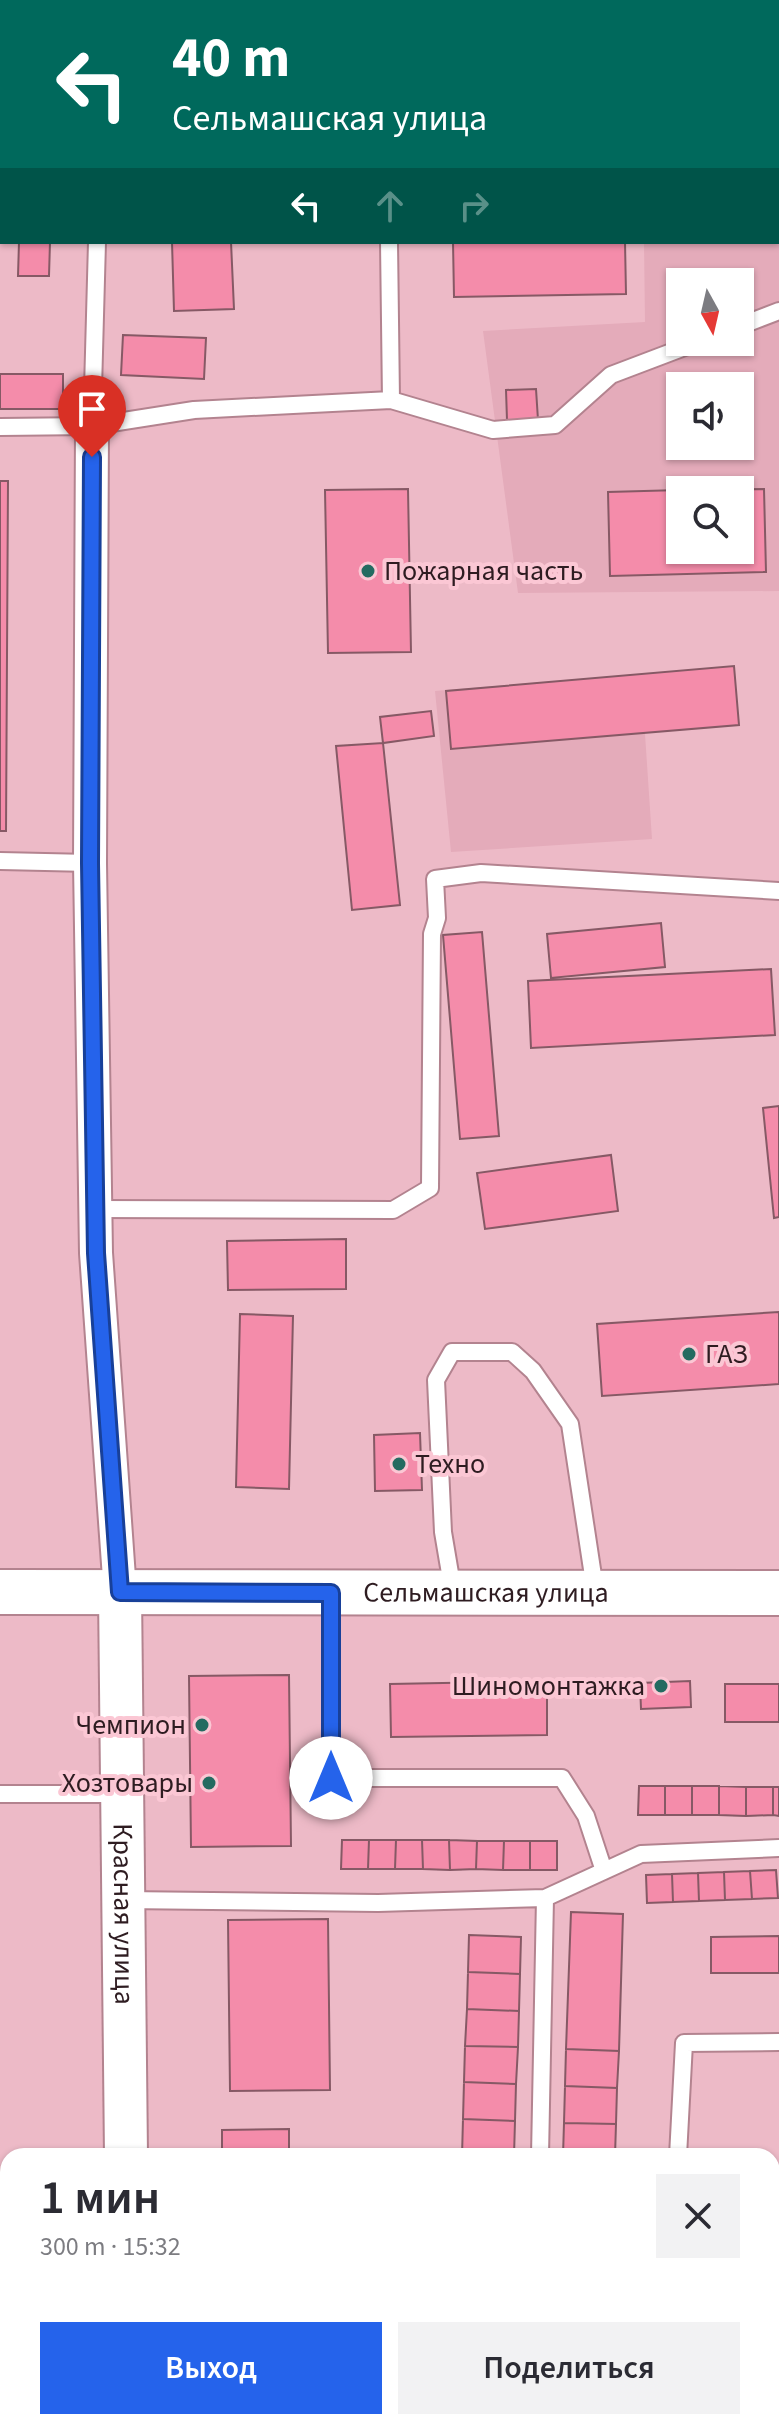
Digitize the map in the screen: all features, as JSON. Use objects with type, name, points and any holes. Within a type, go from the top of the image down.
[{"type":"main road","name":"Сельмашская улица","points":[[0,1592],[779,1593]]},
{"type":"street","name":"Красная улица","points":[[92,426],[90,863],[96,1253],[120,1592],[126,2148]]},
{"type":"lane","points":[[92,426],[97,244]]},
{"type":"lane","points":[[389,244],[391,400]]},
{"type":"lane","points":[[754,321],[779,311]]},
{"type":"lane","points":[[0,427],[92,426],[194,410],[391,400],[493,430],[555,425],[611,375],[666,354]]},
{"type":"lane","points":[[0,861],[90,863]]},
{"type":"lane","points":[[96,1209],[393,1210],[430,1188],[432,934],[437,918],[435,879],[481,873],[779,891]]},
{"type":"lane","points":[[453,1593],[443,1532],[436,1380],[452,1352],[512,1352],[533,1371],[570,1424],[595,1592]]},
{"type":"lane","points":[[331,1593],[331,1778],[562,1778],[586,1816],[604,1871]]},
{"type":"lane","points":[[0,1794],[121,1794]]},
{"type":"lane","points":[[123,1900],[378,1903],[545,1898],[641,1854],[779,1848]]},
{"type":"lane","points":[[540,2148],[545,1898]]},
{"type":"lane","points":[[678,2148],[684,2043],[779,2042]]},
{"type":"shaded area","points":[[644,244],[779,244],[779,591],[518,593],[483,331],[645,322]]},
{"type":"shaded area","points":[[641,674],[652,839],[451,852],[435,691]]},
{"type":"building","points":[[19,244],[50,244],[49,276],[18,276]]},
{"type":"building","points":[[172,244],[231,244],[234,309],[174,311]]},
{"type":"building","points":[[453,244],[625,244],[626,294],[454,297]]},
{"type":"building","points":[[123,335],[206,338],[204,379],[121,375]]},
{"type":"building","points":[[0,374],[63,374],[63,409],[0,409]]},
{"type":"building","points":[[536,389],[538,420],[507,420],[506,390]]},
{"type":"building","points":[[0,481],[8,481],[6,831],[0,831]]},
{"type":"building","name":"Пожарная часть","points":[[408,489],[411,652],[328,653],[325,490]]},
{"type":"building","points":[[754,489],[764,489],[766,572],[610,576],[608,492],[666,490],[666,564],[754,564]]},
{"type":"building","points":[[734,666],[739,725],[451,749],[446,691]]},
{"type":"building","points":[[431,711],[434,736],[383,743],[380,717]]},
{"type":"building","points":[[383,743],[400,905],[352,910],[336,746]]},
{"type":"building","points":[[661,923],[665,967],[551,978],[547,934]]},
{"type":"building","points":[[482,932],[499,1136],[460,1139],[443,935]]},
{"type":"building","points":[[771,969],[775,1035],[531,1048],[528,981]]},
{"type":"building","points":[[779,1106],[779,1217],[774,1218],[763,1108]]},
{"type":"building","points":[[611,1155],[618,1211],[485,1229],[477,1173]]},
{"type":"building","points":[[346,1239],[346,1289],[228,1290],[227,1241]]},
{"type":"building","name":"ГАЗ","points":[[779,1312],[779,1384],[602,1396],[597,1324]]},
{"type":"building","points":[[240,1314],[293,1316],[289,1489],[236,1487]]},
{"type":"building","points":[[420,1433],[422,1490],[375,1491],[374,1435]]},
{"type":"building","points":[[289,1675],[291,1846],[191,1847],[189,1676]]},
{"type":"building","points":[[547,1681],[547,1735],[391,1737],[390,1684]]},
{"type":"building","points":[[690,1681],[691,1707],[641,1709],[640,1683]]},
{"type":"building","points":[[725,1684],[779,1684],[779,1722],[725,1722]]},
{"type":"building","points":[[639,1786],[665,1786],[665,1815],[638,1815]]},
{"type":"building","points":[[665,1786],[692,1786],[692,1815],[665,1815]]},
{"type":"building","points":[[692,1786],[719,1786],[719,1815],[692,1815]]},
{"type":"building","points":[[719,1786],[746,1787],[746,1816],[719,1815]]},
{"type":"building","points":[[746,1787],[773,1787],[773,1815],[746,1816]]},
{"type":"building","points":[[773,1787],[779,1787],[779,1816],[773,1815]]},
{"type":"building","points":[[342,1840],[369,1840],[368,1869],[341,1869]]},
{"type":"building","points":[[369,1840],[396,1840],[395,1869],[368,1869]]},
{"type":"building","points":[[396,1840],[422,1840],[423,1869],[395,1869]]},
{"type":"building","points":[[422,1840],[449,1840],[450,1870],[423,1869]]},
{"type":"building","points":[[449,1840],[477,1841],[476,1869],[450,1870]]},
{"type":"building","points":[[477,1841],[504,1841],[503,1870],[476,1869]]},
{"type":"building","points":[[504,1841],[530,1841],[530,1870],[503,1870]]},
{"type":"building","points":[[530,1841],[557,1841],[557,1870],[530,1870]]},
{"type":"building","points":[[776,1870],[778,1898],[752,1899],[750,1871]]},
{"type":"building","points":[[750,1871],[752,1899],[725,1900],[724,1872]]},
{"type":"building","points":[[724,1872],[725,1900],[699,1901],[698,1873]]},
{"type":"building","points":[[698,1873],[699,1901],[673,1902],[672,1874]]},
{"type":"building","points":[[672,1874],[673,1902],[647,1903],[646,1875]]},
{"type":"building","points":[[571,1912],[623,1914],[619,2051],[566,2049]]},
{"type":"building","points":[[328,1919],[330,2090],[230,2091],[228,1920]]},
{"type":"building","points":[[469,1935],[521,1937],[520,1974],[468,1972]]},
{"type":"building","points":[[779,1936],[779,1973],[711,1973],[711,1937]]},
{"type":"building","points":[[468,1972],[520,1974],[519,2011],[467,2009]]},
{"type":"building","points":[[467,2009],[519,2011],[518,2047],[465,2046]]},
{"type":"building","points":[[465,2046],[518,2047],[516,2084],[464,2082]]},
{"type":"building","points":[[566,2049],[619,2051],[617,2088],[565,2086]]},
{"type":"building","points":[[464,2082],[516,2084],[515,2121],[463,2119]]},
{"type":"building","points":[[565,2086],[617,2088],[616,2124],[564,2123]]},
{"type":"building","points":[[463,2119],[515,2121],[514,2148],[462,2148]]},
{"type":"building","points":[[564,2123],[616,2124],[615,2148],[563,2148]]},
{"type":"building","points":[[289,2129],[289,2148],[222,2148],[222,2130]]},
{"type":"place","name":"Пожарная часть","points":[[368,571]]},
{"type":"place","name":"ГАЗ","points":[[689,1354]]},
{"type":"place","name":"Техно","points":[[399,1464]]},
{"type":"place","name":"Шиномонтажка","points":[[661,1686]]},
{"type":"place","name":"Чемпион","points":[[202,1725]]},
{"type":"place","name":"Хозтовары","points":[[209,1783]]},
{"type":"route","points":[[92,457],[90,863],[96,1253],[120,1592],[331,1593],[331,1778]]}]
